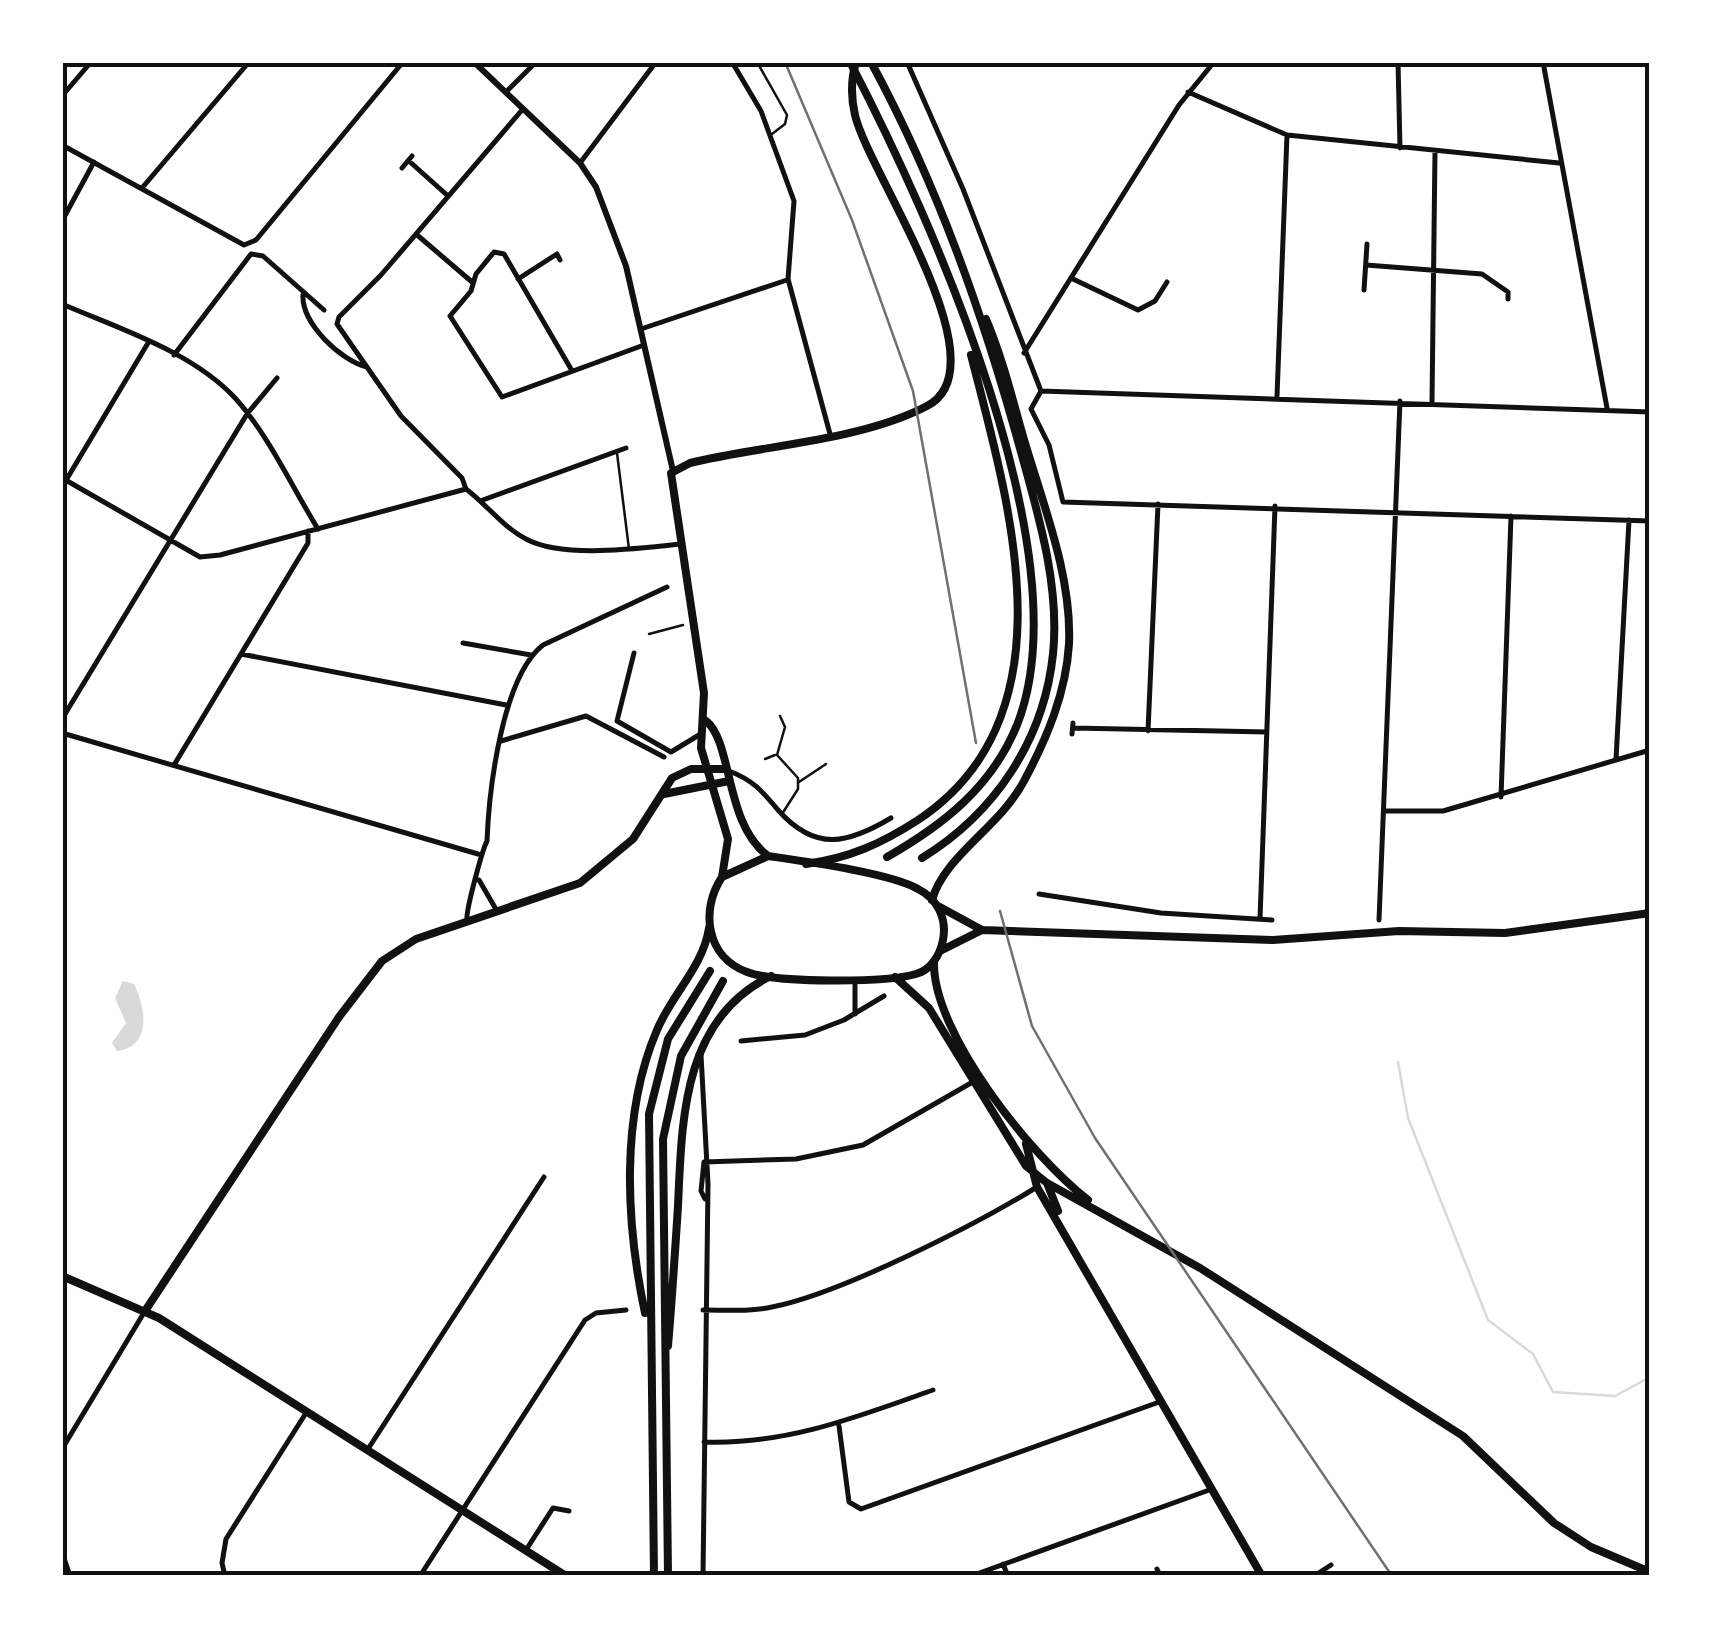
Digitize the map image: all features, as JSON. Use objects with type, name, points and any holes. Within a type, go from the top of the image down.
[{"type":"main road","points":[[768,856],[747,834],[716,736],[706,721],[672,470],[904,414],[940,397],[951,370],[947,335],[915,243],[860,130],[852,89],[853,62]]},
{"type":"main road","points":[[853,62],[908,172],[954,290],[1009,467],[1034,591],[1035,653],[1016,726],[993,768],[946,821],[886,857]]},
{"type":"main road","points":[[709,928],[727,960],[748,972],[771,976],[855,980],[895,977],[918,974],[934,962],[944,932],[935,903],[946,868],[998,818],[1038,756],[1053,720],[1069,643],[1055,546],[994,338],[927,174],[871,62]]},
{"type":"main road","points":[[922,858],[969,824],[1015,768],[1040,713],[1052,659],[1054,619],[1048,563],[1021,452],[971,283]]},
{"type":"main road","points":[[806,864],[866,850],[938,805],[972,769],[1008,700],[1017,653],[1018,589],[986,412],[954,290]]},
{"type":"main road","points":[[649,1332],[635,1235],[635,1106],[653,1040],[671,1002],[702,956],[711,898],[722,876],[728,839],[705,768],[700,735],[706,721]]},
{"type":"main road","points":[[146,1311],[366,978],[402,945],[544,898],[601,870],[633,839],[664,794],[664,787],[677,774],[705,768],[725,770]]},
{"type":"main road","points":[[664,794],[729,781]]},
{"type":"main road","points":[[722,876],[768,856],[899,882],[987,931]]},
{"type":"main road","points":[[940,952],[987,931],[1273,940],[1399,931],[1481,934],[1650,913]]},
{"type":"main road","points":[[934,962],[938,999],[1026,1144],[1036,1174],[1061,1221],[1262,1576]]},
{"type":"main road","points":[[654,1576],[647,1136],[654,1082],[677,1020],[710,971]]},
{"type":"main road","points":[[665,1390],[684,1104],[700,1052],[730,1002],[771,976]]},
{"type":"main road","points":[[895,977],[929,1008],[972,1083],[1026,1166],[1036,1174]]},
{"type":"main road","points":[[668,1576],[661,1188],[666,1116],[681,1056],[723,981]]},
{"type":"main road","points":[[1026,1144],[1104,1212]]},
{"type":"main road","points":[[1042,1185],[1104,1212],[1200,1268],[1472,1443],[1565,1530],[1646,1573]]},
{"type":"main road","points":[[62,1276],[146,1311],[566,1576]]},
{"type":"street","points":[[62,96],[91,62]]},
{"type":"street","points":[[142,188],[249,62]]},
{"type":"street","points":[[62,145],[248,243],[403,62]]},
{"type":"street","points":[[474,62],[580,163],[596,186],[618,239],[672,470]]},
{"type":"street","points":[[505,93],[536,62]]},
{"type":"street","points":[[580,163],[656,62]]},
{"type":"street","points":[[732,62],[771,134],[794,201],[788,279],[830,434]]},
{"type":"street","points":[[907,62],[970,207],[1041,390]]},
{"type":"street","points":[[1024,352],[1074,279],[1188,92],[1214,62]]},
{"type":"street","points":[[1398,62],[1400,148]]},
{"type":"street","points":[[1543,62],[1606,408]]},
{"type":"street","points":[[1188,92],[1287,134],[1559,163]]},
{"type":"street","points":[[522,110],[342,313],[338,326],[401,416],[462,478],[466,488],[529,540],[629,551],[681,544]]},
{"type":"street","points":[[1277,396],[1287,134]]},
{"type":"street","points":[[1432,402],[1435,151]]},
{"type":"street","points":[[402,168],[410,159],[448,196]]},
{"type":"street","points":[[62,221],[94,162]]},
{"type":"street","points":[[416,234],[472,282]]},
{"type":"street","points":[[1364,290],[1366,244]]},
{"type":"street","points":[[571,369],[499,251],[472,282],[471,291],[452,310],[450,321],[498,394],[507,397],[571,369],[644,345]]},
{"type":"street","points":[[174,355],[251,254],[262,256],[324,310]]},
{"type":"street","points":[[518,278],[557,254],[560,260]]},
{"type":"street","points":[[1366,265],[1482,274],[1508,292],[1508,299]]},
{"type":"street","points":[[638,330],[788,279]]},
{"type":"street","points":[[1074,279],[1138,310],[1156,301],[1167,282]]},
{"type":"street","points":[[303,295],[303,305],[319,333],[356,364],[368,367]]},
{"type":"street","points":[[62,304],[174,355],[218,382],[248,414],[318,529]]},
{"type":"street","points":[[148,343],[64,482],[169,543],[200,557],[220,555],[466,488]]},
{"type":"street","points":[[62,719],[248,414],[276,378]]},
{"type":"street","points":[[1041,390],[1650,412]]},
{"type":"street","points":[[1041,390],[1031,409],[1049,445],[1062,502],[1650,520]]},
{"type":"street","points":[[1379,920],[1392,513],[1400,401]]},
{"type":"street","points":[[480,501],[626,448]]},
{"type":"street","points":[[1148,731],[1158,504]]},
{"type":"street","points":[[1260,919],[1275,506]]},
{"type":"street","points":[[1501,797],[1510,516]]},
{"type":"street","points":[[1616,759],[1630,520]]},
{"type":"street","points":[[174,765],[308,543],[308,532]]},
{"type":"street","points":[[467,922],[465,910],[479,880],[478,854],[487,842],[506,705],[531,655],[625,603],[668,587]]},
{"type":"street","points":[[463,643],[531,655]]},
{"type":"street","points":[[634,653],[617,720],[671,752],[700,735]]},
{"type":"street","points":[[241,654],[506,705]]},
{"type":"street","points":[[500,742],[586,716],[664,758]]},
{"type":"street","points":[[1073,728],[1267,732]]},
{"type":"street","points":[[62,733],[472,848],[478,854]]},
{"type":"street","points":[[1384,811],[1443,811],[1650,750]]},
{"type":"street","points":[[725,770],[746,778],[782,815],[828,840],[844,842],[891,818]]},
{"type":"street","points":[[729,781],[746,778]]},
{"type":"street","points":[[479,880],[498,913]]},
{"type":"street","points":[[1038,894],[1162,913],[1272,920]]},
{"type":"street","points":[[855,980],[855,1014]]},
{"type":"street","points":[[742,1041],[752,1036],[805,1035],[855,1014],[884,996]]},
{"type":"street","points":[[700,1052],[706,1161]]},
{"type":"street","points":[[703,1576],[701,1164],[796,1160],[864,1145],[972,1083]]},
{"type":"street","points":[[368,1450],[544,1177]]},
{"type":"street","points":[[703,1310],[756,1310],[793,1301],[880,1266],[1042,1185]]},
{"type":"street","points":[[420,1576],[585,1320],[596,1313],[626,1310]]},
{"type":"street","points":[[62,1449],[146,1311]]},
{"type":"street","points":[[703,1442],[748,1442],[838,1426],[933,1390]]},
{"type":"street","points":[[838,1426],[848,1502],[861,1509],[1162,1401]]},
{"type":"street","points":[[225,1576],[222,1562],[226,1539],[307,1410]]},
{"type":"street","points":[[970,1576],[1212,1489]]},
{"type":"street","points":[[526,1550],[553,1508],[569,1512]]},
{"type":"street","points":[[62,1552],[70,1576]]},
{"type":"street","points":[[1003,1564],[1008,1576]]},
{"type":"street","points":[[1314,1576],[1331,1565]]},
{"type":"lane","points":[[758,62],[787,116],[785,124],[771,134]]},
{"type":"lane","points":[[617,451],[629,551]]},
{"type":"lane","points":[[649,634],[683,626]]},
{"type":"lane","points":[[777,755],[785,728],[780,716]]},
{"type":"lane","points":[[765,759],[777,755]]},
{"type":"lane","points":[[777,755],[798,783]]},
{"type":"lane","points":[[782,815],[798,783],[826,764]]},
{"type":"shaded area","points":[[123,981],[134,984],[143,1025],[136,1042],[117,1051],[112,1043],[126,1023],[115,998]]},
{"type":"waterway","points":[[1398,1062],[1408,1118],[1488,1320],[1533,1354],[1553,1392],[1615,1396],[1650,1377]]},
{"type":"railway","points":[[785,62],[852,220],[913,391],[976,743]]},
{"type":"railway","points":[[1000,911],[1032,1026],[1095,1138],[1392,1576]]}]
